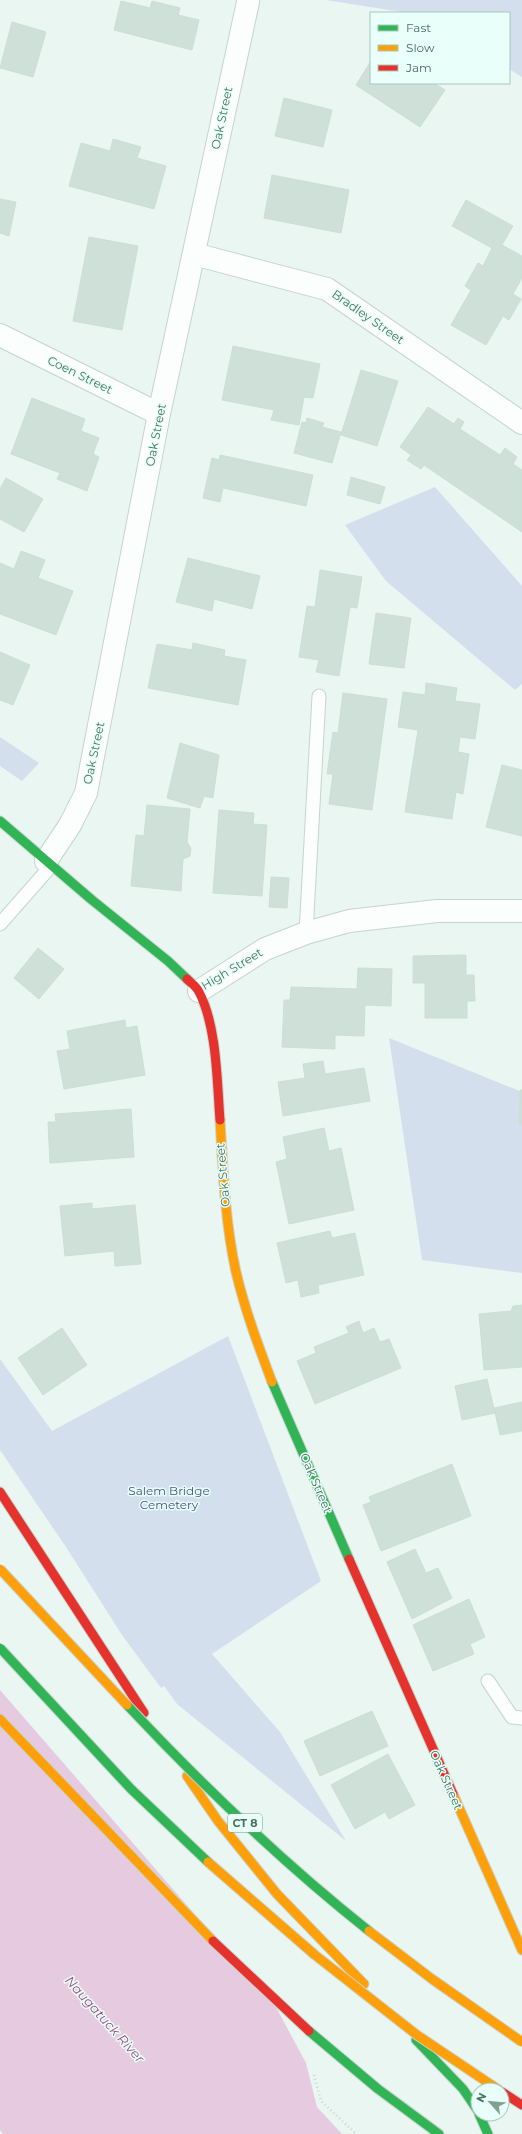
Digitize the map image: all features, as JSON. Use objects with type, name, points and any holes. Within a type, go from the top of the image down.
[{"type":"main road","name":"High Street","points":[[0,821],[48,863],[168,961],[199,991]]},
{"type":"main road","name":"Oak Street","points":[[199,991],[208,1016],[216,1063],[226,1210],[236,1271],[252,1330],[275,1388],[373,1615],[522,1950]]},
{"type":"main road","points":[[0,1492],[129,1692],[218,1821],[277,1894],[463,2089],[470,2099]]},
{"type":"main road","name":"CT 8","points":[[0,1569],[183,1764],[270,1847],[366,1929],[466,2005],[522,2042]]},
{"type":"main road","points":[[0,1648],[131,1789],[222,1876],[315,1955],[417,2035],[487,2082]]},
{"type":"main road","points":[[0,1720],[186,1915],[329,2050],[370,2084],[439,2134]]},
{"type":"main road","points":[[510,2097],[522,2105]]},
{"type":"main road","points":[[483,2122],[488,2134]]},
{"type":"street","name":"Oak Street","points":[[48,863],[70,825],[86,793],[159,414],[248,2]]},
{"type":"street","name":"Bradley Street","points":[[194,254],[327,289],[522,423]]},
{"type":"street","name":"Coen Street","points":[[0,335],[159,414]]},
{"type":"street","name":"High Street","points":[[199,991],[265,949],[306,933],[349,921],[437,911],[522,911]]},
{"type":"lane","points":[[306,933],[319,696]]},
{"type":"lane","points":[[0,924],[48,863]]},
{"type":"lane","points":[[488,1680],[512,1717],[522,1718]]},
{"type":"path","points":[[321,2101],[356,2134]]},
{"type":"green space","points":[[326,0],[522,0],[522,77],[510,70],[510,12],[402,12]]},
{"type":"green space","points":[[435,487],[522,586],[522,684],[515,690],[386,581],[345,525]]},
{"type":"green space","points":[[0,737],[39,763],[22,781],[0,766]]},
{"type":"green space","points":[[389,1038],[522,1092],[522,1273],[422,1260]]},
{"type":"green space","name":"Salem Bridge Cemetery","points":[[228,1336],[321,1581],[212,1654],[280,1732],[346,1841],[177,1704],[164,1686],[161,1688],[122,1635],[66,1547],[0,1450],[0,1359],[52,1431]]},
{"type":"water","name":"Naugatuck River","points":[[0,1690],[277,2009],[306,2063],[317,2107],[342,2134],[3,2134],[0,2130]]},
{"type":"building","points":[[121,1],[150,8],[152,1],[180,8],[178,15],[199,20],[192,50],[114,30]]},
{"type":"building","points":[[12,22],[46,32],[33,77],[0,68]]},
{"type":"building","points":[[370,63],[370,84],[436,84],[445,90],[420,127],[356,85]]},
{"type":"building","points":[[284,98],[332,110],[323,147],[275,136]]},
{"type":"building","points":[[113,139],[141,147],[137,158],[166,166],[154,209],[69,186],[81,143],[110,151]]},
{"type":"building","points":[[272,175],[349,190],[341,233],[264,218]]},
{"type":"building","points":[[0,199],[16,202],[9,236],[0,233]]},
{"type":"building","points":[[466,200],[513,226],[502,245],[522,256],[522,278],[513,294],[521,299],[509,320],[503,316],[486,345],[451,325],[471,290],[465,286],[478,263],[483,266],[492,248],[452,226]]},
{"type":"building","points":[[89,237],[138,246],[122,330],[73,321]]},
{"type":"building","points":[[233,346],[320,364],[313,398],[304,397],[299,425],[271,420],[274,410],[222,400]]},
{"type":"building","points":[[361,370],[398,381],[377,446],[341,435]]},
{"type":"building","points":[[32,398],[85,419],[81,431],[99,438],[93,454],[99,457],[87,491],[57,479],[60,473],[11,454]]},
{"type":"building","points":[[428,407],[454,424],[458,418],[464,422],[460,429],[500,455],[505,448],[517,457],[513,464],[522,470],[522,532],[424,465],[421,469],[407,460],[411,455],[400,447]]},
{"type":"building","points":[[307,418],[324,423],[322,427],[341,432],[332,463],[294,453],[302,422],[306,423]]},
{"type":"building","points":[[220,455],[313,475],[306,506],[223,488],[220,502],[203,498],[212,458],[219,460]]},
{"type":"building","points":[[351,477],[385,487],[380,504],[347,495]]},
{"type":"building","points":[[6,478],[43,499],[24,532],[0,519],[0,489]]},
{"type":"building","points":[[21,551],[45,560],[38,578],[73,591],[56,635],[0,614],[0,563],[14,569]]},
{"type":"building","points":[[188,558],[260,576],[252,609],[214,599],[212,611],[176,602]]},
{"type":"building","points":[[320,570],[362,577],[357,608],[350,607],[339,676],[316,672],[319,660],[299,657],[307,606],[315,607]]},
{"type":"building","points":[[376,613],[411,618],[404,668],[369,664]]},
{"type":"building","points":[[193,643],[225,650],[224,656],[246,660],[238,705],[148,688],[157,644],[192,650]]},
{"type":"building","points":[[0,652],[30,665],[13,705],[0,700]]},
{"type":"building","points":[[426,683],[457,688],[455,701],[480,704],[475,739],[460,737],[458,752],[469,754],[463,794],[456,792],[452,819],[405,812],[418,730],[398,727],[403,692],[425,695]]},
{"type":"building","points":[[343,693],[387,699],[372,810],[329,804],[333,774],[327,774],[333,732],[338,733]]},
{"type":"building","points":[[180,743],[219,755],[213,798],[204,796],[200,808],[167,798]]},
{"type":"building","points":[[502,765],[522,770],[522,836],[486,827]]},
{"type":"building","points":[[147,805],[190,809],[187,842],[191,848],[190,856],[183,859],[181,891],[131,886],[136,835],[144,836]]},
{"type":"building","points":[[219,810],[254,813],[253,824],[267,825],[262,896],[213,893]]},
{"type":"building","points":[[271,877],[289,878],[287,908],[269,907]]},
{"type":"building","points":[[38,948],[64,969],[39,999],[14,978]]},
{"type":"building","points":[[466,955],[466,975],[474,975],[475,1001],[467,1001],[467,1018],[425,1018],[425,983],[413,983],[413,956]]},
{"type":"building","points":[[358,968],[392,969],[391,1006],[365,1005],[364,1036],[335,1035],[335,1049],[282,1047],[284,1000],[290,1000],[291,987],[357,989]]},
{"type":"building","points":[[125,1020],[126,1028],[137,1026],[145,1075],[64,1089],[57,1051],[70,1049],[67,1031]]},
{"type":"building","points":[[323,1061],[325,1074],[364,1068],[370,1101],[283,1116],[278,1082],[305,1078],[303,1064]]},
{"type":"building","points":[[520,1090],[522,1090],[522,1125],[519,1125]]},
{"type":"building","points":[[131,1109],[134,1157],[50,1163],[48,1122],[56,1122],[55,1114]]},
{"type":"building","points":[[324,1128],[329,1151],[341,1148],[354,1210],[289,1224],[276,1162],[287,1159],[283,1137]]},
{"type":"building","points":[[92,1203],[92,1209],[135,1205],[141,1264],[115,1266],[114,1251],[65,1256],[60,1206]]},
{"type":"building","points":[[330,1231],[332,1238],[355,1233],[364,1275],[318,1285],[319,1293],[301,1297],[298,1280],[286,1283],[277,1243]]},
{"type":"building","points":[[522,1305],[522,1367],[484,1370],[479,1314],[511,1311],[513,1306]]},
{"type":"building","points":[[359,1321],[363,1333],[374,1328],[380,1342],[389,1339],[401,1368],[315,1404],[297,1361],[316,1353],[314,1347],[349,1333],[346,1327]]},
{"type":"building","points":[[62,1328],[87,1365],[43,1395],[18,1358]]},
{"type":"building","points":[[487,1379],[495,1413],[462,1420],[455,1386]]},
{"type":"building","points":[[522,1402],[522,1431],[500,1435],[494,1408]]},
{"type":"building","points":[[452,1464],[471,1516],[381,1551],[363,1505],[371,1502],[369,1497]]},
{"type":"building","points":[[415,1549],[426,1573],[438,1568],[452,1598],[412,1619],[387,1562]]},
{"type":"building","points":[[469,1599],[485,1637],[470,1644],[474,1654],[433,1671],[413,1625]]},
{"type":"building","points":[[372,1711],[388,1746],[320,1776],[304,1741]]},
{"type":"building","points":[[388,1754],[415,1805],[389,1819],[385,1812],[355,1829],[331,1785]]},
{"type":"traffic: fast","points":[[0,821],[92,900],[168,961],[187,979]]},
{"type":"traffic: fast","points":[[272,1382],[349,1559]]},
{"type":"traffic: fast","points":[[0,1648],[131,1789],[208,1862]]},
{"type":"traffic: fast","points":[[127,1705],[214,1794],[274,1851],[369,1931]]},
{"type":"traffic: fast","points":[[309,2031],[378,2089],[439,2134]]},
{"type":"traffic: fast","points":[[416,2040],[463,2089],[470,2099]]},
{"type":"traffic: fast","points":[[483,2122],[488,2134]]},
{"type":"traffic: slow","points":[[220,1120],[223,1177],[232,1253],[248,1314],[272,1382]]},
{"type":"traffic: slow","points":[[0,1569],[127,1705]]},
{"type":"traffic: slow","points":[[0,1719],[213,1941]]},
{"type":"traffic: slow","points":[[187,1776],[218,1821],[277,1894],[364,1984]]},
{"type":"traffic: slow","points":[[453,1794],[522,1950]]},
{"type":"traffic: slow","points":[[208,1862],[315,1955],[417,2035],[487,2082]]},
{"type":"traffic: slow","points":[[369,1931],[432,1979],[522,2042]]},
{"type":"traffic: jam","points":[[187,979],[198,990],[205,1006],[213,1037],[220,1120]]},
{"type":"traffic: jam","points":[[0,1492],[144,1713]]},
{"type":"traffic: jam","points":[[349,1559],[453,1794]]},
{"type":"traffic: jam","points":[[213,1941],[309,2031]]},
{"type":"traffic: jam","points":[[510,2097],[522,2105]]}]
